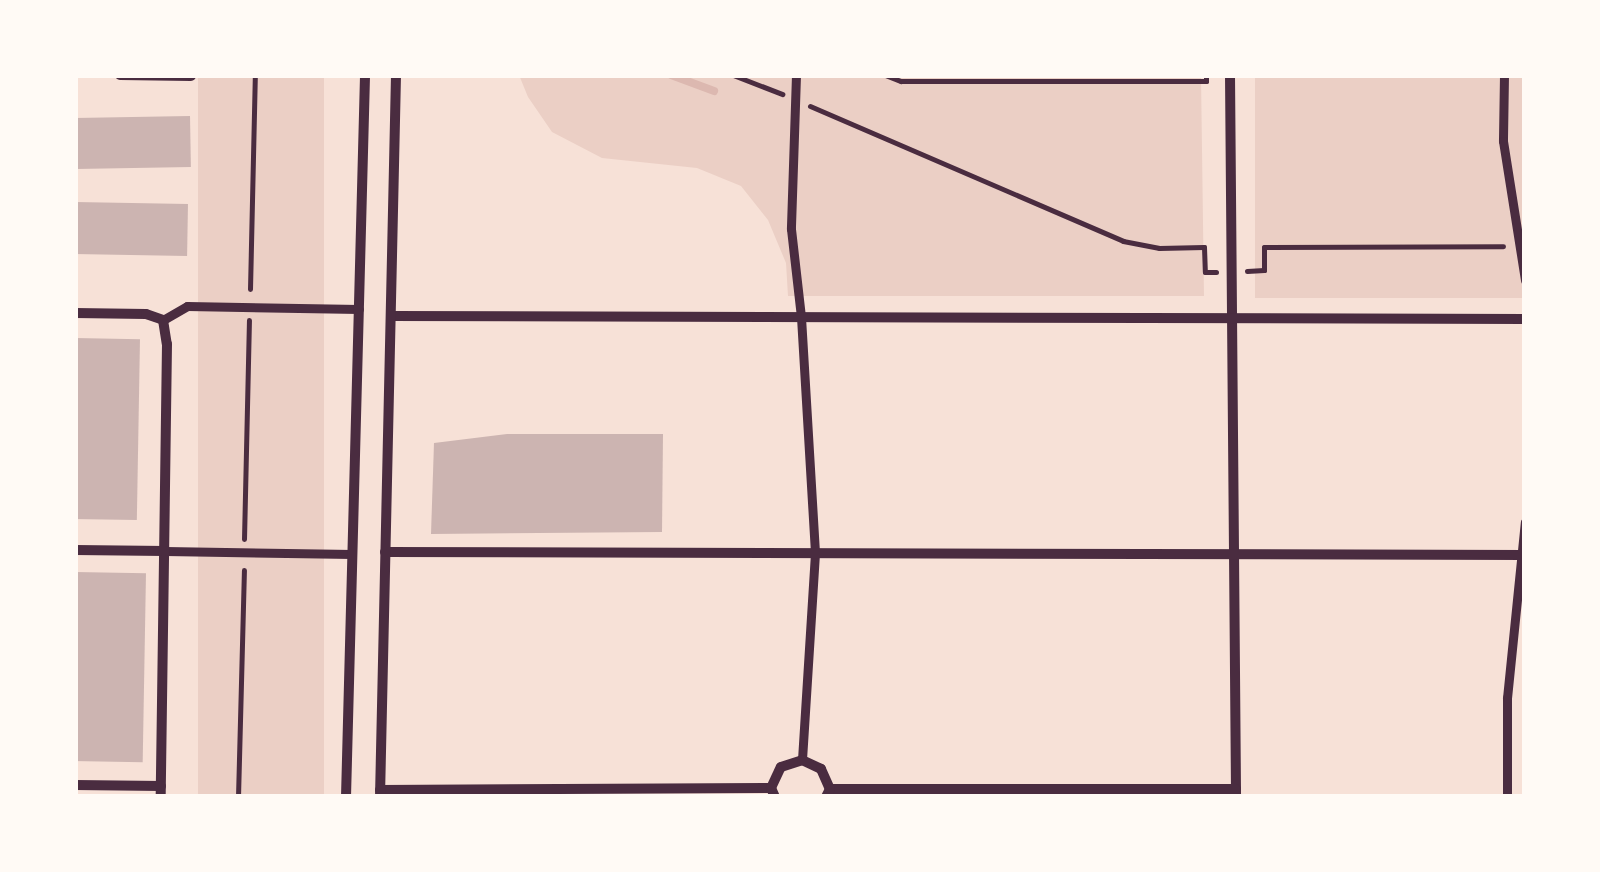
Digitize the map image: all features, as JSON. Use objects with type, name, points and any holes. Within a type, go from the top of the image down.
[{"type":"street","points":[[120,75],[191,76]]},
{"type":"street","points":[[346,797],[364,75]]},
{"type":"street","points":[[396,75],[380,794],[773,793],[782,767],[802,760],[822,769],[828,793],[1236,793],[1230,75]]},
{"type":"street","points":[[796,75],[792,229],[801,316],[814,553],[802,760]]},
{"type":"street","points":[[1504,75],[1504,141],[1525,280]]},
{"type":"street","points":[[75,313],[146,314],[163,320],[187,306],[359,309]]},
{"type":"street","points":[[391,316],[1525,318]]},
{"type":"street","points":[[75,785],[161,792],[168,344],[163,320]]},
{"type":"street","points":[[1507,797],[1507,698],[1525,522]]},
{"type":"street","points":[[75,550],[352,554]]},
{"type":"street","points":[[385,552],[1522,555]]},
{"type":"path","points":[[238,797],[255,75]]},
{"type":"path","points":[[733,75],[1123,241],[1160,248],[1204,247],[1204,272],[1264,270],[1264,246],[1521,246]]},
{"type":"path","points":[[885,75],[901,81],[1206,81],[1206,75]]},
{"type":"shaded area","points":[[198,75],[324,75],[324,797],[198,797]]},
{"type":"shaded area","points":[[519,75],[1201,76],[1204,296],[788,296],[786,263],[768,220],[741,186],[697,168],[602,158],[552,132],[528,97]]},
{"type":"shaded area","points":[[1255,75],[1525,75],[1525,298],[1255,298]]},
{"type":"building","points":[[190,116],[191,167],[76,169],[75,118]]},
{"type":"building","points":[[75,202],[188,204],[187,256],[75,254]]},
{"type":"building","points":[[75,338],[140,339],[137,520],[75,519]]},
{"type":"building","points":[[507,434],[663,434],[662,532],[431,534],[434,443]]},
{"type":"building","points":[[75,572],[146,573],[143,762],[75,761]]},
{"type":"waterway","points":[[671,75],[714,91]]}]
